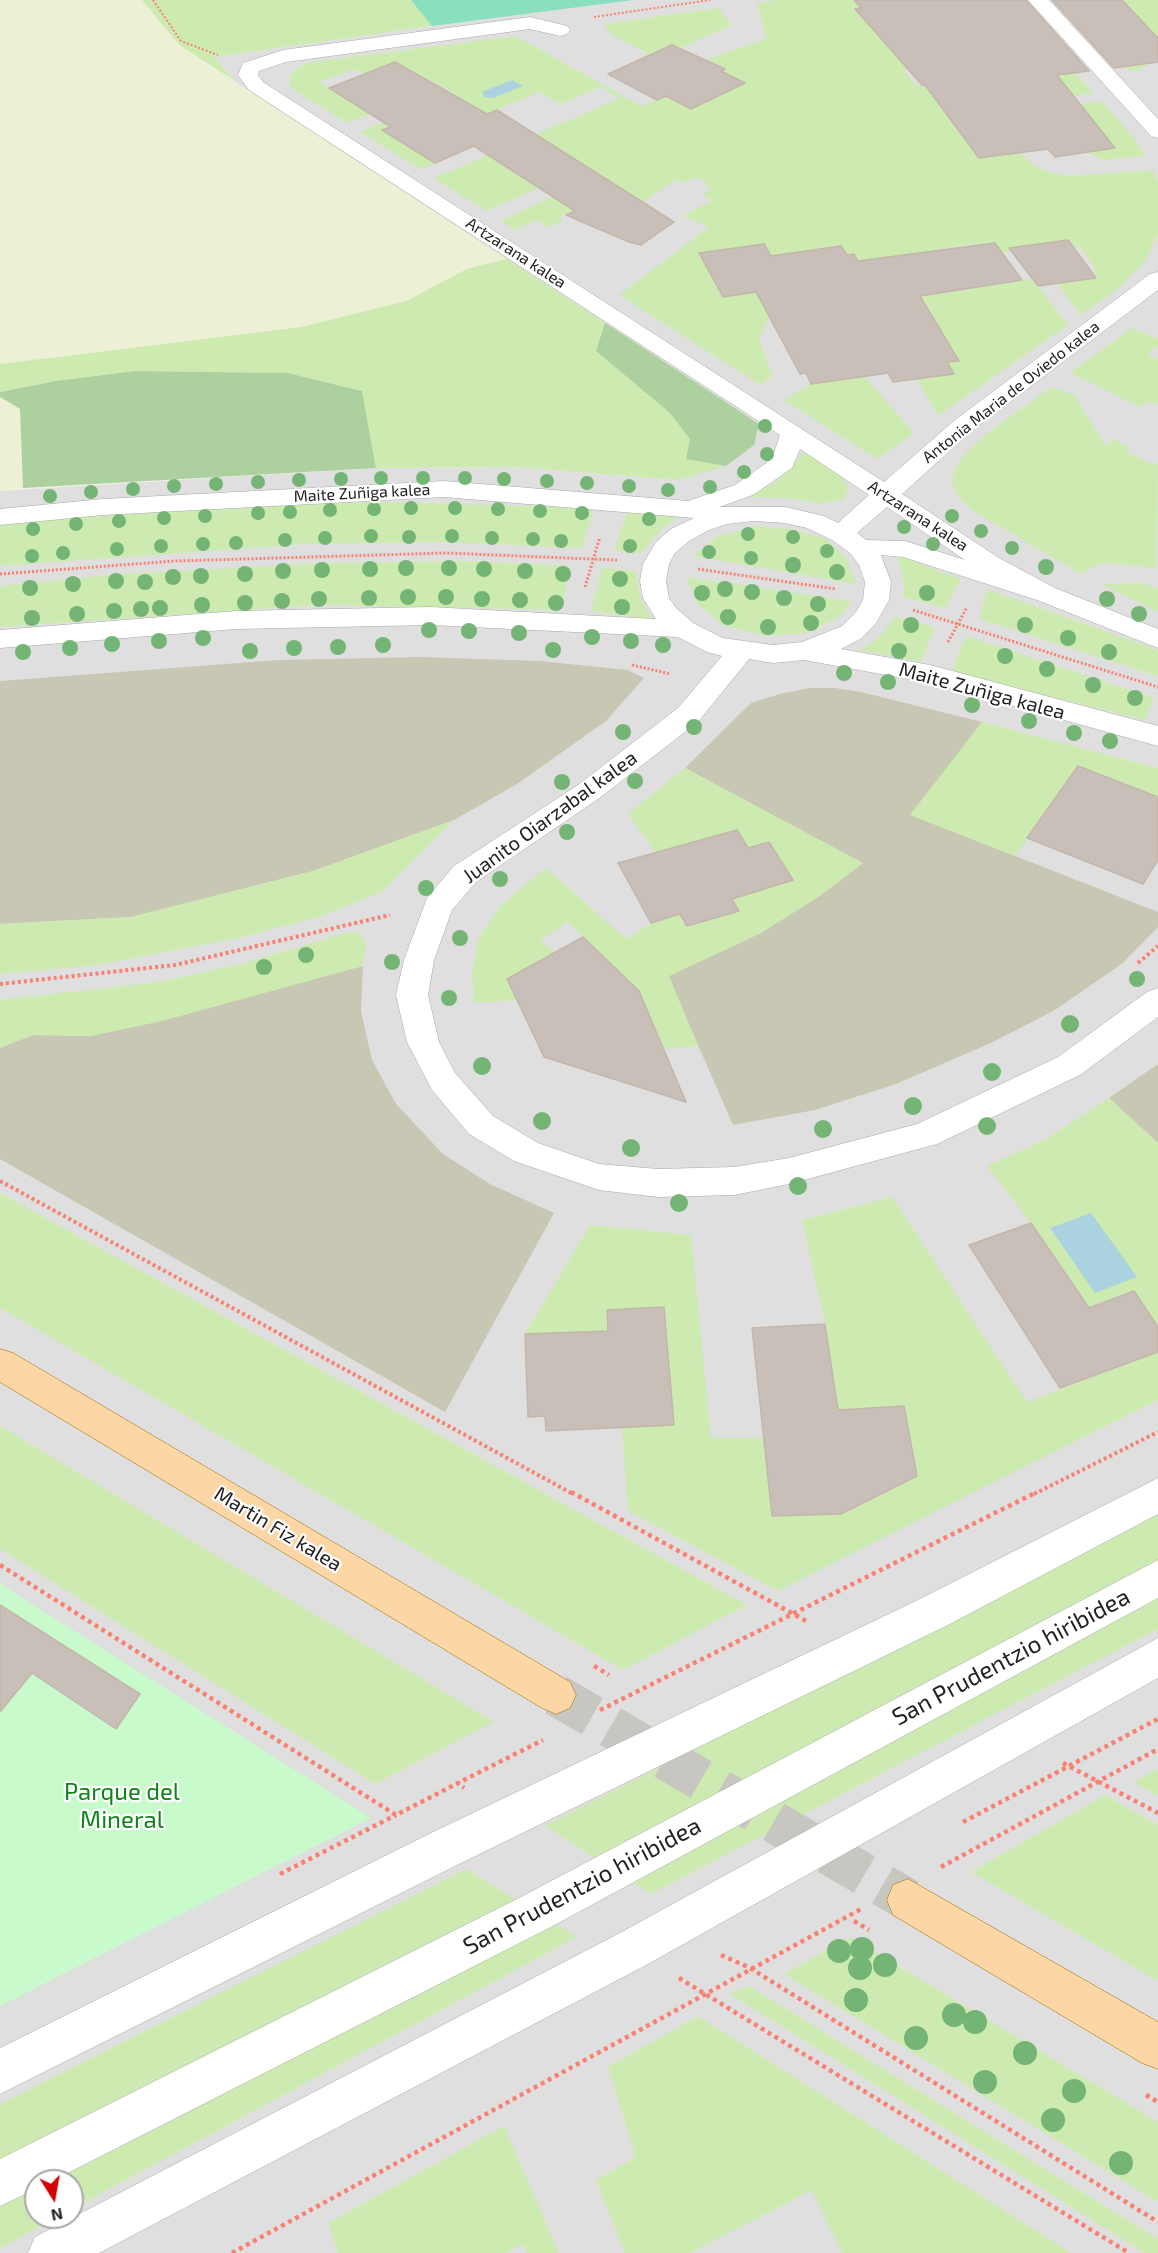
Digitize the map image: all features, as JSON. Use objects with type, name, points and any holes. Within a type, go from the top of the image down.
[{"type":"main road","name":"Martin Fiz kalea","points":[[0,1364],[556,1695]]},
{"type":"main road","points":[[906,1890],[1158,2047]]},
{"type":"street","points":[[1038,0],[1158,132]]},
{"type":"street","points":[[250,67],[283,56],[530,23],[560,30]]},
{"type":"street","name":"Artzarana kalea","points":[[250,67],[248,75],[256,86],[748,403],[990,564],[1046,594]]},
{"type":"street","name":"Antonia Maria de Oviedo kalea","points":[[850,541],[902,478],[963,425],[1158,279]]},
{"type":"street","points":[[690,509],[744,490],[783,463],[793,434]]},
{"type":"street","name":"Maite Zuñiga kalea","points":[[0,517],[103,507],[444,489],[690,509],[724,516]]},
{"type":"street","points":[[754,513],[785,515],[815,522],[850,541],[872,564],[878,582],[876,600],[867,617],[852,632],[830,643],[804,651],[773,654],[717,646],[683,629],[666,614],[656,598],[653,581],[656,564],[665,548],[680,535],[700,524],[724,516],[754,513]]},
{"type":"street","points":[[850,541],[905,549],[984,574],[1046,594],[1158,639]]},
{"type":"street","points":[[0,639],[236,620],[430,616],[683,629]]},
{"type":"street","name":"Juanito Oiarzabal kalea","points":[[741,651],[688,715],[588,792],[465,874],[438,906],[419,960],[412,996],[423,1042],[443,1081],[481,1125],[526,1152],[599,1177],[658,1183],[707,1182],[734,1181],[789,1171],[925,1135],[1069,1066],[1158,1000]]},
{"type":"street","name":"Maite Zuñiga kalea","points":[[804,651],[930,674],[1158,736]]},
{"type":"street","points":[[0,2072],[506,1819],[934,1612],[1158,1496]]},
{"type":"street","name":"San Prudentzio hiribidea","points":[[0,2183],[534,1913],[1158,1578]]},
{"type":"street","points":[[51,2253],[633,1949],[670,1926],[1158,1658]]},
{"type":"path","points":[[153,0],[181,41],[250,67]]},
{"type":"path","points":[[597,26],[594,17],[710,0]]},
{"type":"path","points":[[576,623],[592,559],[612,503]]},
{"type":"path","points":[[0,574],[175,561],[446,553],[656,564],[842,590],[958,622],[1158,687]]},
{"type":"path","points":[[930,674],[984,574]]},
{"type":"path","points":[[625,663],[711,687]]},
{"type":"path","points":[[0,984],[175,965],[390,915],[388,925]]},
{"type":"path","points":[[1137,964],[1158,946]]},
{"type":"path","points":[[0,1181],[857,1649]]},
{"type":"path","points":[[0,1565],[396,1815],[458,1783],[506,1819]]},
{"type":"path","points":[[1011,1738],[1158,1813]]},
{"type":"path","points":[[232,2253],[750,1968],[906,1890],[1158,1749]]},
{"type":"path","points":[[670,1926],[750,1968],[1158,2222]]},
{"type":"path","points":[[633,1949],[1129,2253]]},
{"type":"shaded area","points":[[0,0],[142,0],[179,45],[507,259],[467,269],[406,301],[301,327],[0,364]]},
{"type":"shaded area","points":[[411,0],[1158,0],[1158,2253],[0,2253],[0,491],[376,468],[513,467],[678,480],[235,81],[213,57],[431,26]]},
{"type":"shaded area","points":[[0,397],[20,409],[23,488],[0,491]]},
{"type":"shaded area","points":[[421,657],[539,661],[628,670],[644,678],[606,721],[517,784],[454,820],[313,871],[131,917],[0,924],[0,681],[279,660]]},
{"type":"shaded area","points":[[809,688],[835,688],[861,692],[982,722],[911,815],[1158,912],[1158,927],[1123,963],[1055,1010],[993,1042],[896,1084],[815,1110],[733,1125],[668,976],[761,933],[862,863],[685,768],[751,703]]},
{"type":"shaded area","points":[[363,966],[361,1011],[372,1060],[396,1104],[443,1154],[490,1184],[554,1213],[445,1412],[0,1159],[0,1048],[5,1045],[33,1035],[91,1036]]},
{"type":"shaded area","points":[[1158,1064],[1158,1143],[1109,1098]]},
{"type":"green space","points":[[142,0],[411,0],[432,26],[214,57],[235,81],[179,45]]},
{"type":"green space","points":[[411,0],[633,0],[432,26]]},
{"type":"green space","points":[[777,0],[868,0],[856,2],[861,8],[856,9],[1043,38],[1093,93],[1057,98],[909,68],[903,69],[916,86],[923,85],[930,93],[963,88],[1051,109],[1101,101],[1135,139],[1145,156],[1103,160],[1086,152],[1111,149],[1104,141],[955,126],[979,158],[1020,153],[1033,165],[1048,172],[1069,176],[1153,170],[1158,182],[1158,233],[1145,261],[1119,288],[1081,315],[1057,284],[1097,277],[1092,270],[1096,269],[1080,247],[1074,248],[1068,240],[1026,246],[1027,249],[1002,253],[973,244],[933,250],[962,290],[1032,279],[1068,325],[938,416],[917,379],[954,374],[947,362],[958,361],[871,281],[854,254],[847,255],[841,246],[771,256],[763,244],[699,254],[723,296],[763,291],[774,307],[759,339],[772,376],[760,385],[619,295],[709,227],[683,216],[712,200],[702,195],[711,189],[704,185],[707,182],[694,177],[685,183],[676,180],[643,202],[655,207],[648,211],[589,205],[559,217],[563,221],[547,227],[537,220],[515,230],[501,221],[553,196],[539,188],[486,211],[434,178],[620,98],[600,87],[561,104],[539,92],[457,127],[428,111],[382,130],[435,163],[420,169],[360,132],[453,93],[395,62],[364,74],[354,69],[320,82],[370,114],[347,123],[291,88],[289,82],[297,68],[311,62],[516,36],[641,106],[665,96],[691,109],[744,83],[721,71],[726,69],[707,59],[766,39],[757,3]]},
{"type":"green space","points":[[1063,0],[1158,0],[1158,40],[1126,45],[1147,67],[1129,71]]},
{"type":"green space","points":[[718,8],[732,25],[679,49],[672,45],[650,55],[612,35],[604,24]]},
{"type":"green space","points":[[507,259],[605,323],[596,351],[670,413],[690,439],[686,459],[726,466],[678,480],[513,467],[376,468],[362,391],[288,373],[135,371],[55,381],[0,392],[0,364],[301,327],[406,301],[467,269]]},
{"type":"green space","points":[[605,323],[759,424],[754,445],[726,466],[686,459],[690,439],[670,413],[596,351]]},
{"type":"green space","points":[[1132,328],[1158,339],[1158,346],[1147,354],[1158,360],[1158,405],[1149,401],[1141,407],[1070,373]]},
{"type":"green space","points":[[135,371],[288,373],[362,391],[376,468],[23,488],[20,409],[0,397],[0,392],[55,381]]},
{"type":"green space","points":[[864,376],[914,433],[877,459],[784,400],[811,384]]},
{"type":"green space","points":[[1051,387],[1074,395],[1106,446],[1113,439],[1130,448],[1126,452],[1154,465],[1158,462],[1156,568],[1101,563],[1081,574],[973,511],[957,496],[952,483],[954,470],[963,456],[985,435]]},
{"type":"green space","points":[[805,451],[841,474],[848,488],[844,499],[822,504],[788,498],[744,497],[777,482]]},
{"type":"green space","points":[[387,502],[594,508],[582,548],[442,542],[305,544],[0,566],[0,524],[220,507]]},
{"type":"green space","points":[[627,512],[681,516],[663,528],[641,553],[614,550]]},
{"type":"green space","points":[[757,526],[795,530],[826,539],[846,558],[856,584],[693,556],[718,536]]},
{"type":"green space","points":[[897,555],[961,579],[945,608],[903,597],[904,585]]},
{"type":"green space","points":[[463,561],[570,566],[561,610],[319,605],[0,627],[0,586],[122,574],[325,563]]},
{"type":"green space","points":[[602,568],[636,571],[640,597],[652,619],[591,611]]},
{"type":"green space","points":[[686,577],[851,601],[842,615],[807,633],[765,636],[722,625],[697,603]]},
{"type":"green space","points":[[1144,583],[1158,589],[1158,612],[1101,584]]},
{"type":"green space","points":[[987,589],[1158,650],[1158,676],[979,619]]},
{"type":"green space","points":[[896,617],[935,627],[921,662],[860,650],[877,639]]},
{"type":"green space","points":[[966,636],[1154,698],[1145,720],[951,672]]},
{"type":"green space","points":[[982,722],[1158,768],[1158,797],[1078,766],[1015,856],[910,815]]},
{"type":"green space","points":[[685,768],[863,863],[820,896],[761,933],[669,976],[698,1046],[664,1049],[639,991],[568,922],[540,940],[554,952],[507,979],[516,1000],[474,1003],[472,971],[479,938],[502,904],[546,868],[626,939],[651,923],[680,914],[688,926],[739,911],[732,899],[793,880],[769,843],[748,848],[737,830],[656,853],[628,814]]},
{"type":"green space","points":[[454,820],[382,892],[321,916],[243,937],[98,965],[0,974],[0,924],[131,917],[313,871]]},
{"type":"green space","points":[[353,931],[361,934],[366,943],[363,966],[162,1021],[91,1036],[33,1035],[0,1048],[0,1000],[158,982],[241,964]]},
{"type":"green space","points":[[1109,1098],[1158,1143],[1158,1327],[1089,1308],[1031,1223],[987,1166],[1046,1139]]},
{"type":"green space","points":[[0,1193],[747,1605],[623,1670],[0,1308]]},
{"type":"green space","points":[[892,1197],[1027,1402],[1158,1352],[1158,1400],[778,1591],[628,1511],[622,1427],[674,1425],[664,1308],[607,1310],[608,1331],[525,1334],[590,1225],[691,1235],[711,1438],[763,1438],[772,1516],[841,1514],[917,1476],[904,1406],[838,1410],[825,1324],[802,1220]]},
{"type":"green space","points":[[0,1426],[494,1722],[375,1784],[0,1549]]},
{"type":"green space","points":[[1158,1513],[1158,1629],[651,1894],[545,1826]]},
{"type":"green space","name":"Parque del Mineral","points":[[0,1584],[371,1818],[0,2006]]},
{"type":"green space","points":[[1158,1769],[1158,1796],[1133,1782]]},
{"type":"green space","points":[[1105,1795],[1158,1825],[1158,1981],[971,1872]]},
{"type":"green space","points":[[466,1869],[577,1937],[84,2203],[84,2169],[24,2169],[24,2229],[36,2229],[0,2248],[0,2104]]},
{"type":"green space","points":[[850,1937],[1158,2122],[1158,2202],[784,1974]]},
{"type":"green space","points":[[749,1986],[1158,2239],[1158,2253],[1145,2253],[730,1994]]},
{"type":"green space","points":[[698,2016],[1071,2253],[842,2253],[812,2190],[690,2253],[625,2253],[596,2180],[636,2157],[608,2067]]},
{"type":"green space","points":[[504,2126],[559,2253],[527,2253],[523,2244],[506,2253],[338,2253],[328,2223]]},
{"type":"water","points":[[512,80],[523,86],[493,98],[485,97],[482,92]]},
{"type":"water","points":[[1091,1213],[1137,1277],[1095,1293],[1050,1228]]},
{"type":"building","points":[[854,0],[1026,0],[1089,71],[1057,75],[1115,148],[1055,157],[1048,149],[979,158],[925,85],[922,85],[855,9],[861,8]]},
{"type":"building","points":[[1052,0],[1122,0],[1158,38],[1158,62],[1114,68]]},
{"type":"building","points":[[672,45],[725,69],[721,71],[745,83],[691,109],[666,96],[657,100],[608,74]]},
{"type":"building","points":[[395,62],[487,114],[497,110],[674,222],[641,245],[629,242],[566,215],[575,211],[474,146],[435,163],[382,130],[391,127],[329,88]]},
{"type":"building","points":[[1068,240],[1096,278],[1038,286],[1009,248]]},
{"type":"building","points":[[995,243],[1022,280],[920,296],[959,361],[947,362],[954,374],[893,382],[888,373],[811,384],[806,373],[800,374],[756,292],[723,297],[699,253],[764,244],[771,256],[841,246],[847,255],[854,254],[858,261]]},
{"type":"building","points":[[1078,766],[1158,797],[1158,860],[1143,884],[1027,838]]},
{"type":"building","points":[[737,830],[748,848],[769,842],[793,880],[732,899],[739,911],[687,926],[680,914],[651,923],[618,863]]},
{"type":"building","points":[[583,937],[639,991],[686,1102],[544,1057],[507,979]]},
{"type":"building","points":[[1031,1223],[1089,1308],[1134,1291],[1158,1327],[1158,1352],[1060,1388],[969,1245]]},
{"type":"building","points":[[664,1307],[674,1425],[546,1431],[545,1416],[528,1417],[525,1334],[608,1331],[607,1310]]},
{"type":"building","points":[[825,1324],[838,1410],[904,1406],[917,1476],[841,1514],[772,1516],[752,1328]]},
{"type":"building","points":[[0,1605],[140,1694],[116,1729],[32,1673],[0,1712]]},
{"type":"tunnel","points":[[556,1695],[908,1900]]}]
